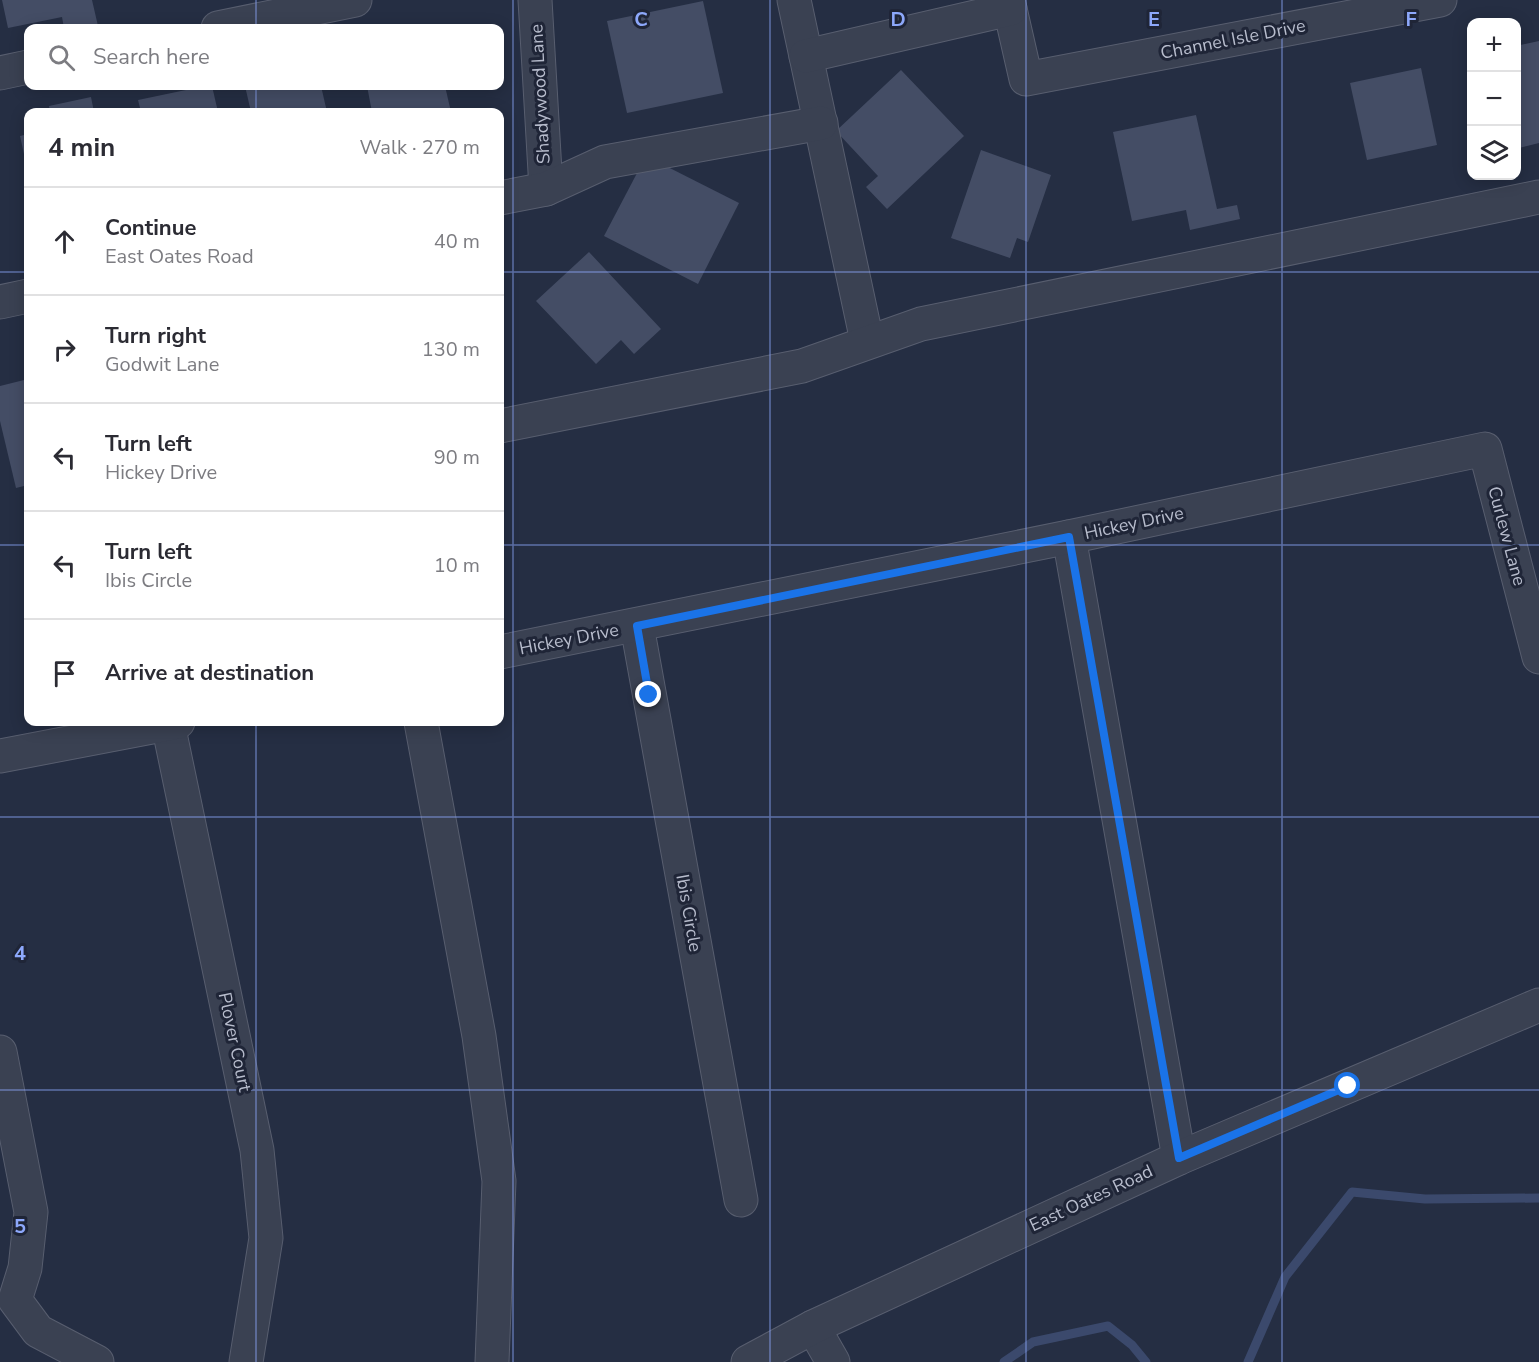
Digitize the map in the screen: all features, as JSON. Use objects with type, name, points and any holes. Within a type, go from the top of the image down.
[{"type":"street","points":[[238,24],[355,0]]},
{"type":"street","name":"Shadywood Lane","points":[[535,0],[546,189]]},
{"type":"street","points":[[794,0],[867,341]]},
{"type":"street","name":"Channel Isle Drive","points":[[1009,5],[1026,79],[1440,0]]},
{"type":"street","points":[[806,56],[1009,5]]},
{"type":"street","points":[[0,73],[24,68]]},
{"type":"street","points":[[504,197],[546,189],[605,162],[820,123]]},
{"type":"street","points":[[504,425],[802,366],[867,341],[921,324],[1539,197]]},
{"type":"street","points":[[0,302],[24,297]]},
{"type":"street","name":"Hickey Drive","points":[[504,651],[1069,537],[1485,449]]},
{"type":"street","name":"Curlew Lane","points":[[1485,449],[1539,657]]},
{"type":"street","points":[[1069,537],[1179,1158]]},
{"type":"street","name":"Ibis Circle","points":[[637,626],[741,1200]]},
{"type":"street","points":[[0,756],[157,726]]},
{"type":"street","name":"Plover Court","points":[[174,726],[257,1150],[266,1238],[246,1362]]},
{"type":"street","points":[[422,726],[479,1036],[499,1181],[492,1362]]},
{"type":"street","name":"East Oates Road","points":[[760,1359],[813,1326],[1179,1158],[1539,1005]]},
{"type":"street","points":[[0,1052],[31,1212],[25,1268],[15,1300],[38,1331],[97,1362]]},
{"type":"street","points":[[813,1326],[833,1362]]},
{"type":"building","points":[[2,0],[92,0],[98,24],[63,24],[62,17],[8,28]]},
{"type":"building","points":[[703,1],[723,93],[627,113],[607,21]]},
{"type":"building","points":[[1539,41],[1539,143],[1521,148],[1521,72],[1521,45]]},
{"type":"building","points":[[1421,68],[1437,145],[1367,160],[1350,83]]},
{"type":"building","points":[[901,70],[964,136],[887,209],[866,187],[878,176],[836,131]]},
{"type":"building","points":[[186,90],[213,90],[217,108],[140,108],[138,100]]},
{"type":"building","points":[[246,90],[322,90],[326,108],[250,108]]},
{"type":"building","points":[[368,90],[446,90],[450,108],[371,108]]},
{"type":"building","points":[[91,97],[93,108],[49,108],[49,106]]},
{"type":"building","points":[[1196,115],[1217,209],[1237,205],[1240,219],[1190,230],[1186,210],[1132,221],[1113,132]]},
{"type":"building","points":[[24,135],[24,154],[20,136]]},
{"type":"building","points":[[981,150],[1051,175],[1028,242],[1017,238],[1010,258],[951,238]]},
{"type":"building","points":[[646,156],[739,203],[698,284],[604,236]]},
{"type":"building","points":[[589,252],[661,329],[634,354],[621,340],[596,364],[536,301]]},
{"type":"building","points":[[24,380],[24,486],[16,488],[0,421],[0,386]]},
{"type":"waterway","points":[[1248,1362],[1285,1277],[1352,1192],[1425,1199],[1539,1198]]},
{"type":"waterway","points":[[1004,1362],[1033,1342],[1108,1326],[1132,1345],[1146,1362]]},
{"type":"route","points":[[649,695],[637,626],[1069,537],[1179,1158],[1348,1086]]}]
